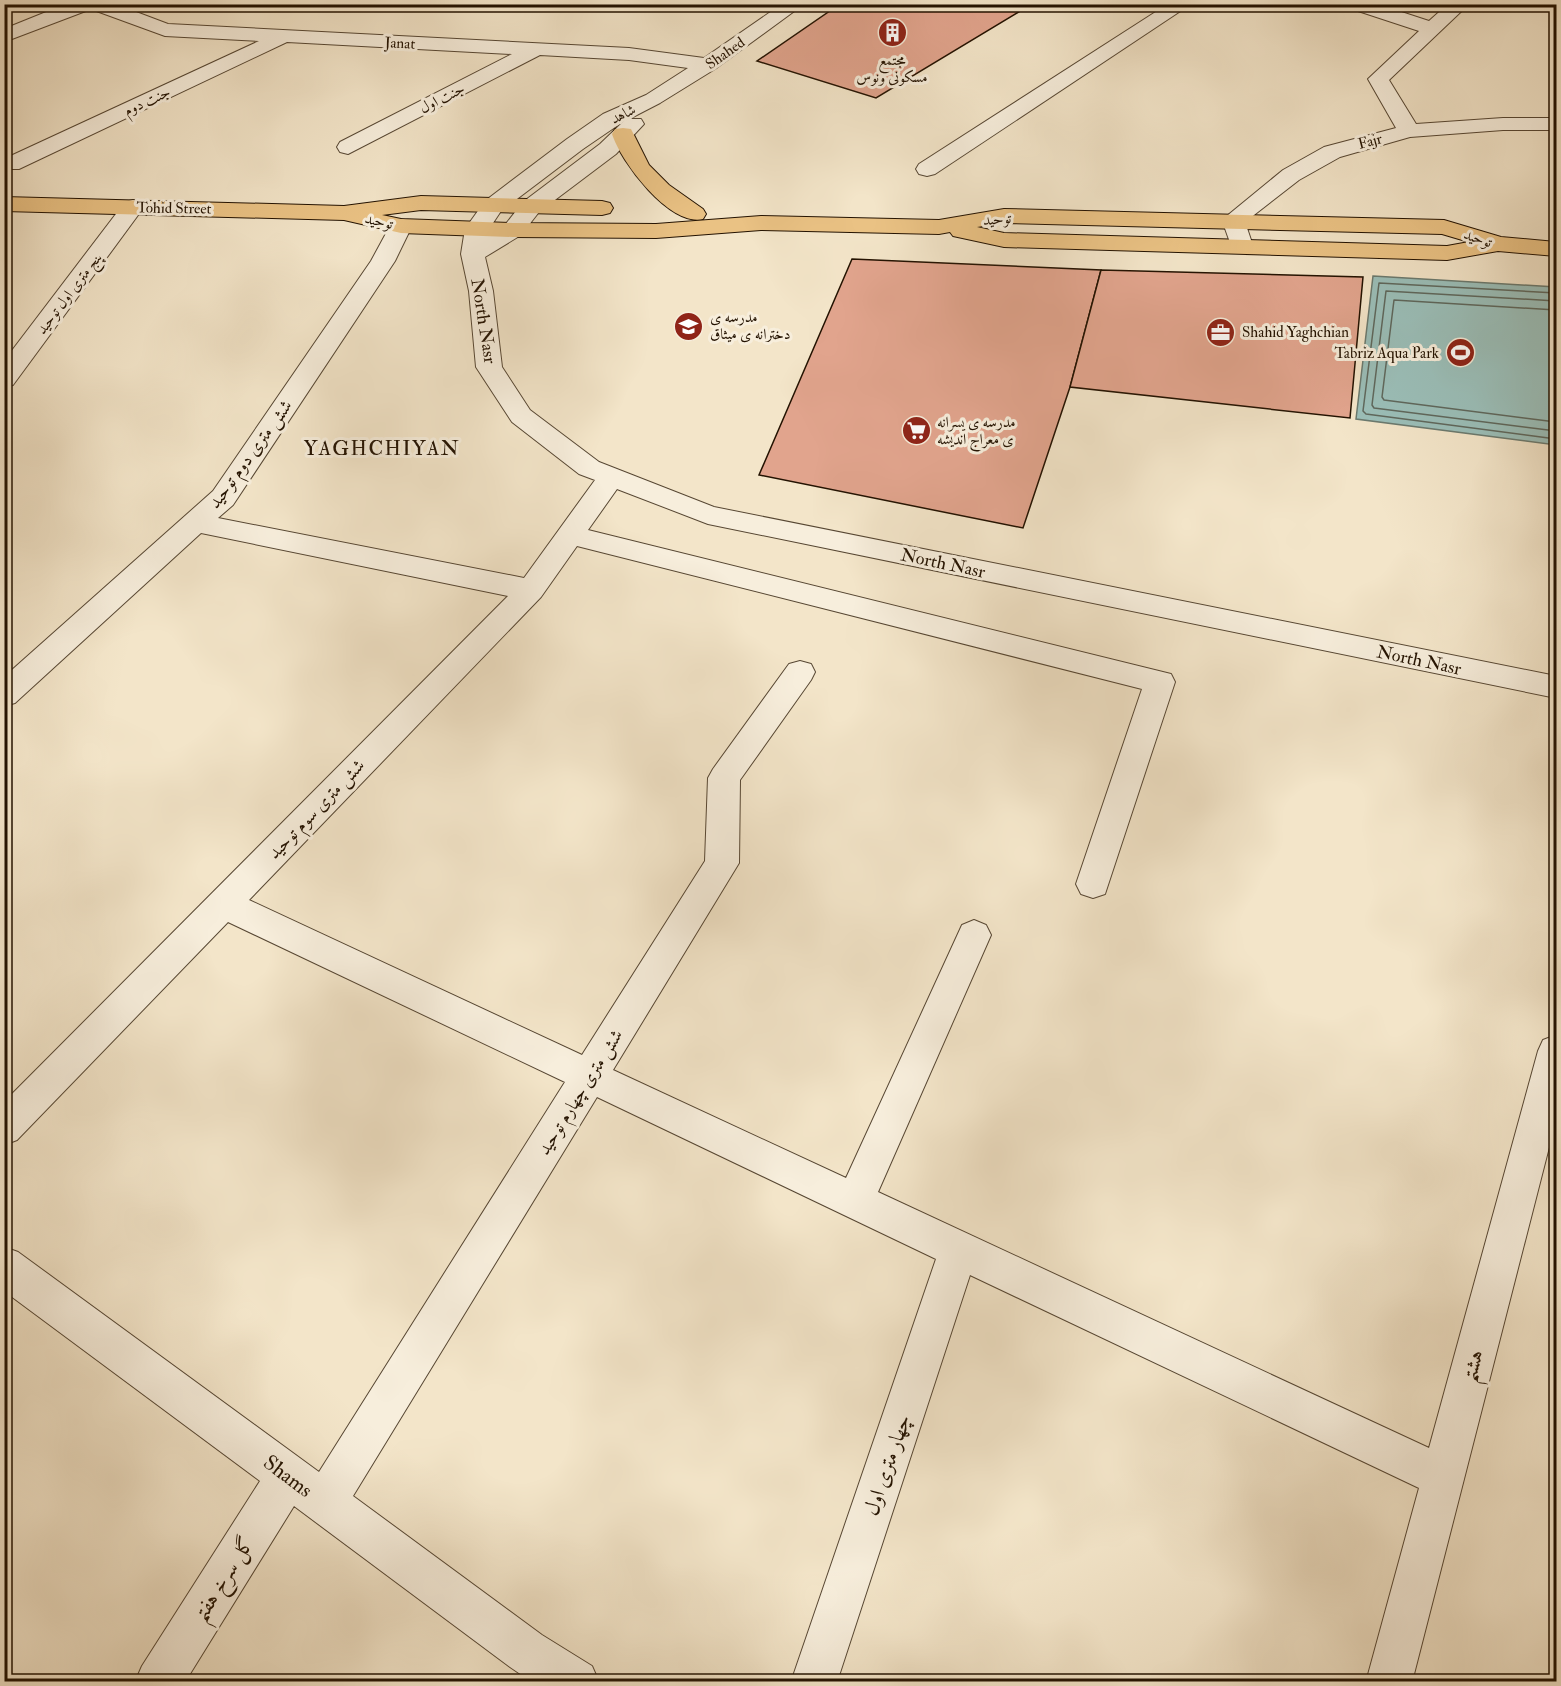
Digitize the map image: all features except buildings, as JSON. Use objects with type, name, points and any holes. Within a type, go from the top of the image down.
[{"type":"main road","points":[[623,134],[626,147],[640,168],[670,197],[695,213]]},
{"type":"main road","name":"Tohid Street","points":[[4,204],[344,213]]},
{"type":"main road","name":"توحید","points":[[344,213],[421,204],[626,208]]},
{"type":"main road","name":"توحید","points":[[649,208],[761,223]]},
{"type":"main road","name":"توحید","points":[[344,213],[475,241]]},
{"type":"main road","name":"توحید","points":[[939,227],[1004,216],[1233,220],[1444,227],[1499,244]]},
{"type":"main road","name":"توحید","points":[[513,230],[656,231],[761,223],[939,227],[1004,240],[1447,253],[1499,244]]},
{"type":"main road","points":[[1499,244],[1557,249]]},
{"type":"street","points":[[4,36],[86,4]]},
{"type":"street","name":"Janat","points":[[96,4],[165,30],[629,54],[708,65]]},
{"type":"street","name":"Shahed","points":[[653,99],[708,65],[795,4]]},
{"type":"street","points":[[927,169],[1182,4]]},
{"type":"street","points":[[1356,4],[1433,29]]},
{"type":"street","points":[[1409,131],[1378,79],[1460,4]]},
{"type":"street","name":"جنت دوم","points":[[10,164],[284,37]]},
{"type":"street","name":"جنت اول","points":[[348,147],[536,49]]},
{"type":"street","name":"شاهد","points":[[513,230],[531,207],[608,149],[653,99]]},
{"type":"street","name":"شاهد","points":[[475,241],[493,206],[611,119],[653,99]]},
{"type":"street","name":"Fajr","points":[[1233,220],[1291,175],[1332,152],[1409,131],[1503,124],[1557,124]]},
{"type":"street","name":"پنج متری اول توحید","points":[[4,379],[133,207]]},
{"type":"street","points":[[1233,220],[1241,246]]},
{"type":"street","name":"شش متری دوم توحید","points":[[4,695],[198,523],[223,498],[383,261],[401,226]]},
{"type":"street","points":[[475,241],[513,230]]},
{"type":"street","name":"North Nasr","points":[[475,241],[489,367],[521,416],[589,468],[708,515],[1557,687]]},
{"type":"street","name":"شش متری سوم توحید","points":[[4,1128],[531,590],[611,477]]},
{"type":"street","points":[[198,523],[531,590]]},
{"type":"street","points":[[570,535],[1160,682],[1093,884]]},
{"type":"street","name":"شش متری چهارم توحید","points":[[324,1503],[722,863],[724,778],[800,672]]},
{"type":"street","points":[[223,904],[1443,1478]]},
{"type":"street","points":[[855,1201],[974,935]]},
{"type":"street","name":"هشتم","points":[[1389,1682],[1557,1051]]},
{"type":"street","name":"چهار متری اول","points":[[814,1682],[959,1250]]},
{"type":"street","name":"Shams","points":[[4,1266],[526,1651],[576,1682]]},
{"type":"street","name":"گل سرخ هفتم","points":[[158,1682],[288,1476]]},
{"type":"water","name":"Tabriz Aqua Park","points":[[1373,276],[1556,287],[1556,445],[1356,419]]},
{"type":"place","name":"مجتمع مسکونی ونوس","points":[[892,33]]},
{"type":"place","name":"مدرسه ی دخترانه ی میثاق","points":[[689,326]]},
{"type":"place","name":"Shahid Yaghchian","points":[[1221,332]]},
{"type":"place","name":"Tabriz Aqua Park","points":[[1460,353]]},
{"type":"place","name":"مدرسه ی پسرانه ی معراج اندیشه","points":[[916,431]]},
{"type":"district","name":"YAGHCHIYAN","points":[[382,448]]}]
